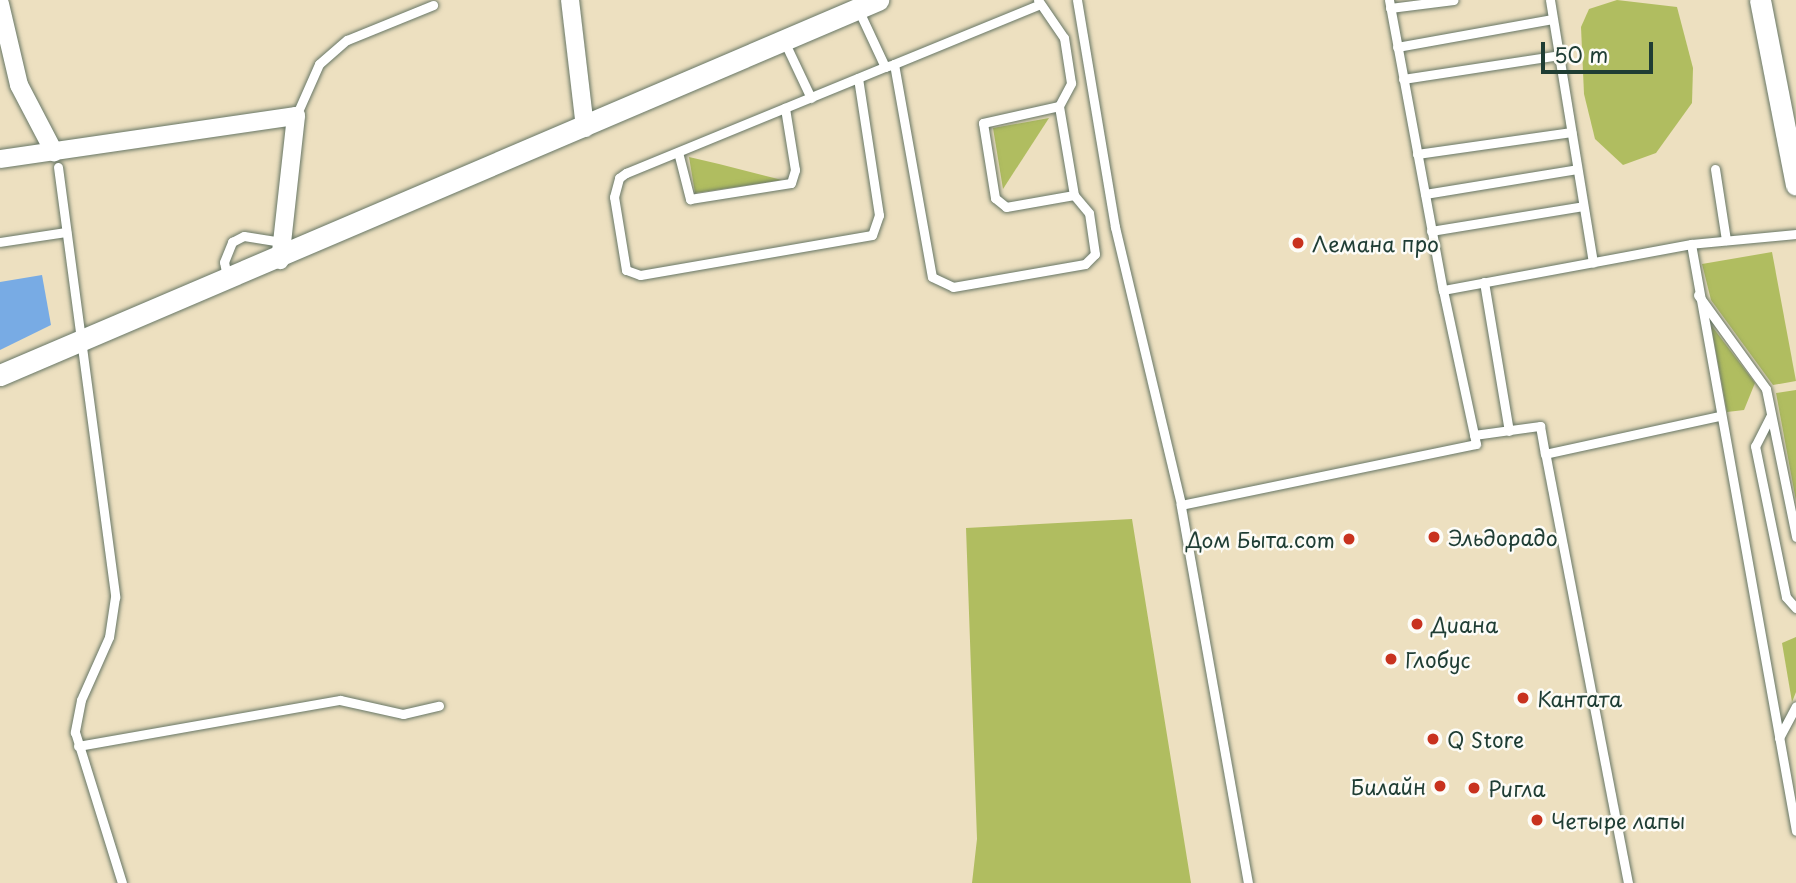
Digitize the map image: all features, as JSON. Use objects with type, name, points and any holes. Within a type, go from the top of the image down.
[{"type":"street","points":[[570,0],[585,128]]},
{"type":"street","points":[[0,375],[229,281],[281,251],[585,128],[878,0]]},
{"type":"street","points":[[1760,0],[1794,161],[1796,185]]},
{"type":"street","points":[[0,4],[19,85],[56,160]]},
{"type":"street","points":[[0,159],[56,160],[141,134],[296,116],[281,251]]},
{"type":"lane","points":[[1077,0],[1115,227],[1181,505],[1248,883]]},
{"type":"lane","points":[[1181,505],[1476,444],[1424,194],[1389,4],[1453,0]]},
{"type":"lane","points":[[1550,0],[1593,262]]},
{"type":"lane","points":[[858,9],[889,66],[930,269],[938,283],[953,287],[1090,261],[1095,248],[1089,213],[1074,195],[1059,106],[1071,83],[1064,38],[1039,2],[889,66],[858,78],[626,173],[614,186],[624,265],[632,275],[864,240],[878,226],[879,215],[858,78]]},
{"type":"lane","points":[[296,116],[319,64],[347,40],[433,5]]},
{"type":"lane","points":[[1397,47],[1553,19]]},
{"type":"lane","points":[[784,41],[811,98]]},
{"type":"lane","points":[[1403,79],[1559,55]]},
{"type":"lane","points":[[1059,106],[986,120],[992,187],[1001,206],[1074,195]]},
{"type":"lane","points":[[678,152],[690,199],[790,183],[795,170],[785,108]]},
{"type":"lane","points":[[1417,154],[1571,132]]},
{"type":"lane","points":[[56,160],[78,343],[115,597],[109,637],[76,718],[78,746],[122,883]]},
{"type":"lane","points":[[1424,194],[1577,169]]},
{"type":"lane","points":[[1715,169],[1726,240]]},
{"type":"lane","points":[[1432,231],[1583,206]]},
{"type":"lane","points":[[0,242],[66,232]]},
{"type":"lane","points":[[1443,290],[1691,244],[1796,234]]},
{"type":"lane","points":[[229,281],[224,262],[232,242],[244,236],[281,251]]},
{"type":"lane","points":[[1691,244],[1697,294],[1796,831]]},
{"type":"lane","points":[[1484,282],[1509,431]]},
{"type":"lane","points":[[1697,294],[1766,390],[1796,537]]},
{"type":"lane","points":[[1771,415],[1755,446],[1786,597],[1796,608]]},
{"type":"lane","points":[[1545,454],[1720,416]]},
{"type":"lane","points":[[1474,435],[1540,426],[1628,883]]},
{"type":"lane","points":[[78,746],[340,700],[403,714],[439,706]]},
{"type":"lane","points":[[1779,739],[1796,706]]},
{"type":"green space","points":[[1617,0],[1677,7],[1693,68],[1692,103],[1656,153],[1623,165],[1595,139],[1584,94],[1581,27],[1589,9]]},
{"type":"green space","points":[[1049,118],[1003,189],[993,128]]},
{"type":"green space","points":[[689,157],[719,164],[782,180],[695,193]]},
{"type":"green space","points":[[1772,252],[1796,381],[1773,385],[1711,300],[1702,264]]},
{"type":"green space","points":[[1711,325],[1755,383],[1744,410],[1727,412]]},
{"type":"green space","points":[[1796,390],[1796,501],[1776,393]]},
{"type":"green space","points":[[1132,519],[1191,883],[972,883],[977,839],[966,528]]},
{"type":"green space","points":[[1796,637],[1796,692],[1792,702],[1782,643]]},
{"type":"water","points":[[42,275],[51,325],[0,350],[0,282]]},
{"type":"place","name":"Лемана про","points":[[1298,243]]},
{"type":"place","name":"Эльдорадо","points":[[1434,537]]},
{"type":"place","name":"Дом Быта.com","points":[[1349,539]]},
{"type":"place","name":"Диана","points":[[1417,624]]},
{"type":"place","name":"Глобус","points":[[1391,659]]},
{"type":"place","name":"Кантата","points":[[1523,698]]},
{"type":"place","name":"Q Store","points":[[1433,739]]},
{"type":"place","name":"Билайн","points":[[1440,786]]},
{"type":"place","name":"Ригла","points":[[1474,788]]},
{"type":"place","name":"Четыре лапы","points":[[1537,820]]}]
